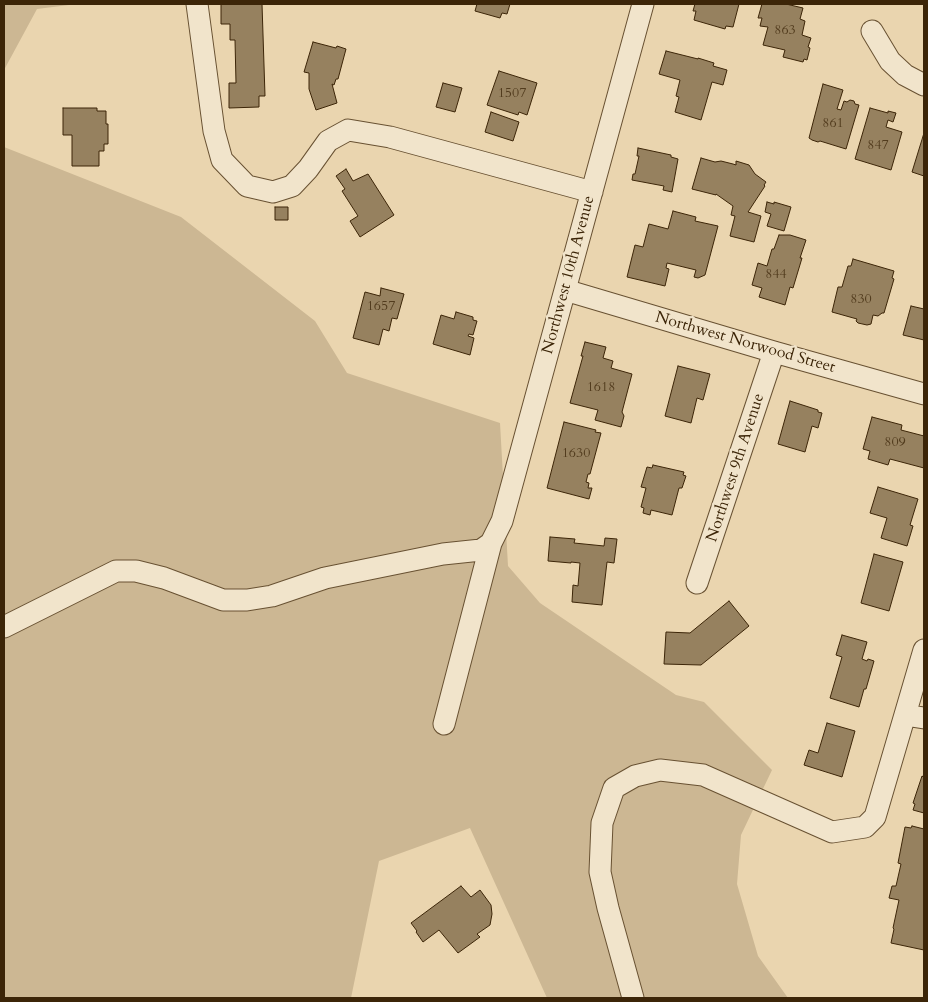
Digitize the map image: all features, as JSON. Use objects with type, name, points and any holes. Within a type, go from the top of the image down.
[{"type":"street","points":[[197,4],[214,131],[222,160],[247,186],[273,192],[292,186],[308,169],[328,141],[348,130],[390,137],[592,192]]},
{"type":"street","name":"Northwest 10th Avenue","points":[[444,724],[491,543],[502,521],[642,4]]},
{"type":"street","points":[[872,31],[890,61],[906,75],[924,85]]},
{"type":"street","name":"Northwest Norwood Street","points":[[566,290],[774,352],[924,394]]},
{"type":"street","name":"Northwest 9th Avenue","points":[[697,583],[774,352]]},
{"type":"street","points":[[4,627],[116,571],[136,571],[164,578],[223,600],[247,600],[272,596],[325,578],[443,554],[481,550],[491,543]]},
{"type":"street","points":[[633,998],[600,872],[602,823],[614,788],[634,776],[660,770],[703,774],[832,832],[865,827],[875,817],[915,716],[924,650]]},
{"type":"shaded area","points":[[4,4],[77,4],[37,9],[4,70]]},
{"type":"shaded area","points":[[4,147],[181,217],[315,321],[347,373],[500,423],[508,566],[540,603],[676,695],[704,702],[772,770],[741,835],[737,884],[758,956],[788,998],[547,998],[470,828],[379,861],[351,998],[4,998]]},
{"type":"building","points":[[221,4],[262,4],[265,96],[259,96],[259,107],[229,108],[229,83],[236,83],[235,40],[230,40],[230,24],[221,24]]},
{"type":"building","points":[[477,4],[510,4],[507,14],[502,13],[500,18],[475,11]]},
{"type":"building","points":[[695,4],[739,4],[733,27],[726,26],[725,29],[694,20],[696,11],[693,11]]},
{"type":"building","points":[[762,4],[786,4],[803,8],[800,19],[805,21],[802,35],[811,38],[807,60],[804,59],[803,62],[783,57],[785,50],[763,45],[768,27],[760,26],[762,18],[758,18]]},
{"type":"building","points":[[313,42],[346,49],[338,79],[336,79],[334,85],[332,84],[337,103],[316,110],[309,89],[309,73],[304,72]]},
{"type":"building","points":[[666,51],[698,58],[714,63],[713,66],[727,70],[723,85],[712,82],[701,120],[675,112],[679,97],[676,96],[680,80],[659,74]]},
{"type":"building","points":[[499,71],[537,83],[527,115],[519,112],[518,115],[487,105]]},
{"type":"building","points":[[443,83],[462,88],[455,112],[436,107]]},
{"type":"building","points":[[823,84],[843,90],[837,109],[841,110],[844,101],[854,101],[855,104],[859,105],[846,149],[809,138]]},
{"type":"building","points":[[63,108],[97,108],[97,111],[106,111],[108,144],[104,144],[104,151],[99,151],[99,166],[72,166],[72,135],[63,135]]},
{"type":"building","points":[[870,108],[888,113],[888,111],[896,113],[893,122],[888,120],[886,127],[902,132],[891,170],[855,159]]},
{"type":"building","points":[[491,112],[519,122],[513,141],[485,132]]},
{"type":"building","points":[[924,133],[924,176],[912,172]]},
{"type":"building","points":[[638,148],[671,155],[671,157],[678,159],[672,192],[663,190],[664,186],[632,180],[639,156],[637,156]]},
{"type":"building","points":[[701,158],[736,165],[736,161],[749,165],[755,174],[766,182],[748,212],[761,216],[754,242],[730,236],[735,216],[731,215],[733,206],[716,194],[692,189]]},
{"type":"building","points":[[346,169],[353,181],[368,174],[394,215],[360,237],[350,221],[358,216],[342,191],[345,189],[336,176]]},
{"type":"building","points":[[767,202],[791,207],[784,231],[767,226],[771,214],[765,212]]},
{"type":"building","points":[[275,207],[288,207],[288,220],[275,220]]},
{"type":"building","points":[[673,211],[696,217],[695,221],[718,226],[705,275],[698,278],[694,277],[696,270],[667,263],[666,268],[669,269],[665,286],[627,277],[635,245],[643,247],[649,224],[668,229]]},
{"type":"building","points":[[779,235],[790,235],[806,240],[793,288],[790,287],[785,305],[759,297],[762,288],[752,285],[758,263],[767,266]]},
{"type":"building","points":[[853,259],[894,271],[892,278],[894,279],[884,313],[878,316],[873,315],[871,324],[867,325],[858,323],[857,319],[832,312],[838,287],[842,287],[848,266],[851,266]]},
{"type":"building","points":[[381,288],[404,294],[397,319],[392,318],[389,331],[383,329],[379,345],[353,338],[365,292],[380,296]]},
{"type":"building","points":[[911,306],[924,309],[924,340],[903,335]]},
{"type":"building","points":[[456,312],[473,317],[473,320],[477,321],[473,335],[469,334],[468,336],[474,338],[470,355],[433,344],[441,315],[454,319]]},
{"type":"building","points":[[585,342],[606,347],[603,358],[613,361],[611,368],[632,374],[622,412],[624,416],[621,427],[595,420],[598,410],[570,403]]},
{"type":"building","points":[[678,366],[710,374],[703,400],[697,398],[691,423],[665,416]]},
{"type":"building","points":[[790,401],[822,413],[818,428],[812,426],[805,452],[778,444]]},
{"type":"building","points":[[872,417],[902,425],[901,430],[924,436],[924,468],[890,459],[888,465],[868,459],[870,451],[863,449]]},
{"type":"building","points":[[564,422],[601,433],[586,482],[589,483],[588,488],[592,488],[589,499],[547,488]]},
{"type":"building","points":[[653,465],[684,472],[683,475],[686,476],[682,488],[679,488],[672,515],[651,510],[650,515],[643,513],[644,508],[641,507],[646,488],[641,487],[647,467],[652,468]]},
{"type":"building","points":[[878,487],[918,499],[910,525],[913,526],[907,546],[881,538],[887,518],[870,513]]},
{"type":"building","points":[[550,537],[575,539],[574,543],[604,546],[605,538],[617,539],[614,563],[607,562],[602,605],[572,602],[573,585],[578,586],[580,563],[548,561]]},
{"type":"building","points":[[874,554],[903,562],[889,611],[861,603]]},
{"type":"building","points":[[729,601],[749,626],[701,665],[664,664],[666,632],[690,633]]},
{"type":"building","points":[[842,635],[867,642],[862,659],[874,661],[859,707],[830,698],[842,657],[836,655]]},
{"type":"building","points":[[827,723],[855,731],[842,777],[804,765],[809,750],[818,753]]},
{"type":"building","points":[[924,772],[924,813],[913,810],[915,804],[913,803]]},
{"type":"building","points":[[912,826],[924,829],[924,950],[891,943],[899,900],[889,898],[892,886],[896,886],[901,864],[898,863],[905,827],[911,828]]},
{"type":"building","points":[[461,886],[471,897],[480,890],[491,905],[490,925],[477,934],[480,937],[458,953],[439,930],[423,942],[411,923]]}]
